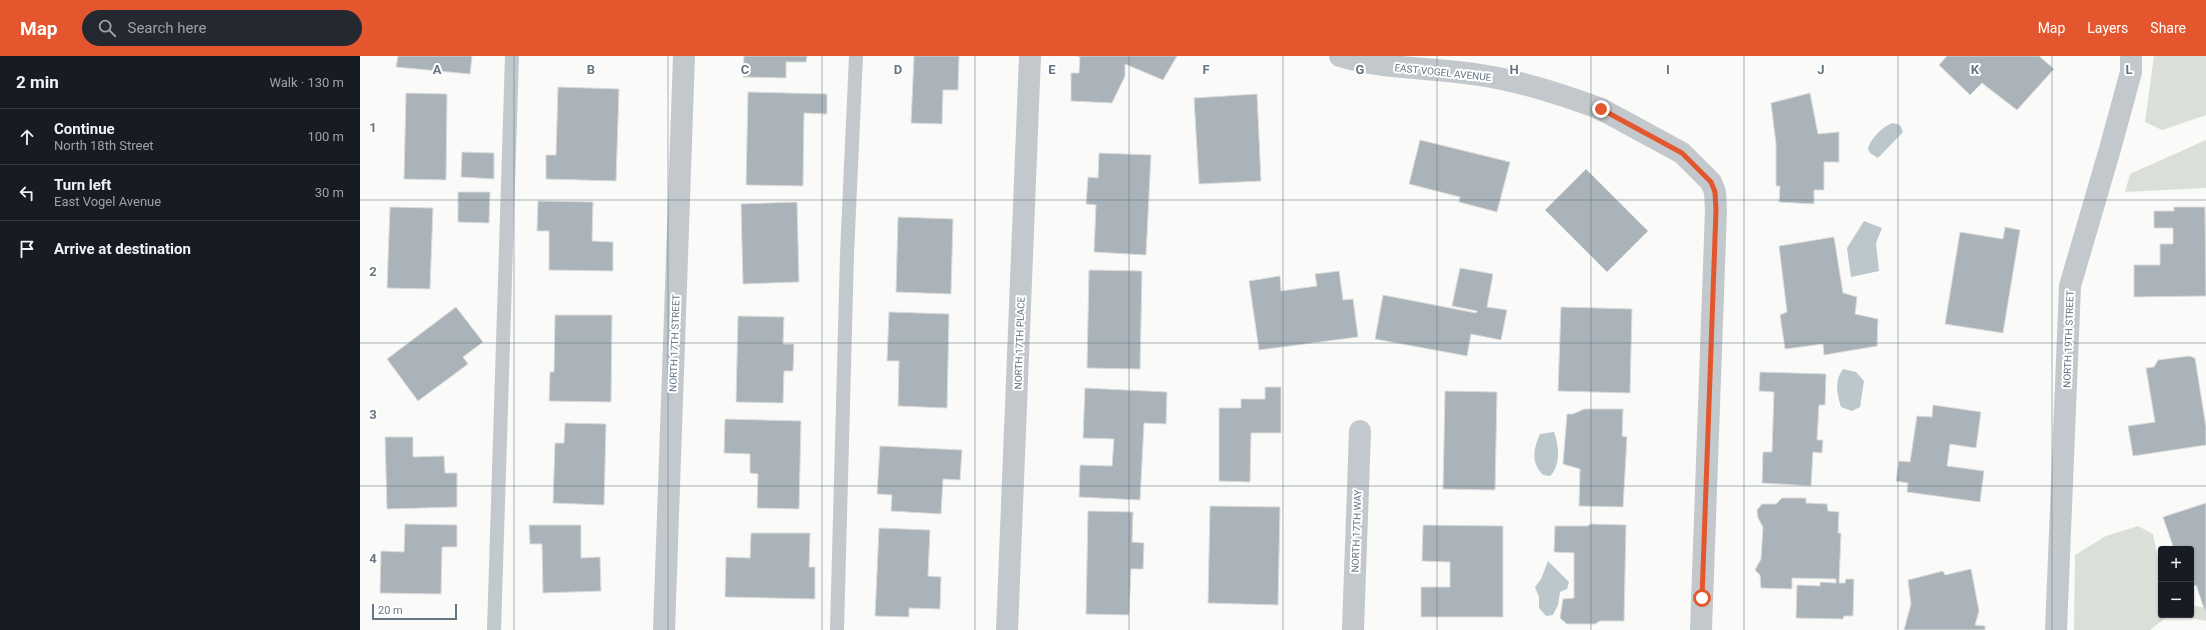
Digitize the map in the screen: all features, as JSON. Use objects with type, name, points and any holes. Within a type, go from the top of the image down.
[{"type":"street","name":"NORTH 17TH STREET","points":[[664,630],[684,56]]},
{"type":"street","name":"NORTH 17TH PLACE","points":[[1008,630],[1030,56]]},
{"type":"street","name":"EAST VOGEL AVENUE","points":[[1340,56],[1365,64],[1479,74],[1514,81],[1601,109],[1682,153],[1711,182],[1715,192],[1716,210],[1701,630]]},
{"type":"street","name":"NORTH 19TH STREET","points":[[2056,630],[2070,286],[2131,72],[2131,56]]},
{"type":"street","name":"NORTH 17TH WAY","points":[[1353,630],[1360,431]]},
{"type":"lane","points":[[494,630],[512,56]]},
{"type":"lane","points":[[837,630],[847,254],[856,56]]},
{"type":"shaded area","points":[[2154,56],[2206,56],[2206,115],[2162,130],[2145,122]]},
{"type":"shaded area","points":[[1893,123],[1900,125],[1903,132],[1878,158],[1870,153],[1868,149],[1869,145],[1878,133]]},
{"type":"shaded area","points":[[2206,140],[2206,188],[2125,192],[2130,174]]},
{"type":"shaded area","points":[[1864,221],[1882,228],[1876,243],[1879,271],[1851,277],[1847,248]]},
{"type":"shaded area","points":[[1843,369],[1856,372],[1864,381],[1860,407],[1852,411],[1841,407],[1838,397],[1837,383]]},
{"type":"shaded area","points":[[1554,432],[1558,449],[1556,467],[1550,476],[1543,475],[1536,466],[1534,456],[1536,445],[1540,434]]},
{"type":"shaded area","points":[[2138,526],[2153,534],[2158,558],[2158,618],[2165,618],[2150,630],[2074,630],[2075,555],[2106,536]]},
{"type":"shaded area","points":[[1548,561],[1569,582],[1567,589],[1560,592],[1558,605],[1553,615],[1546,616],[1539,608],[1539,597],[1535,587],[1541,579]]},
{"type":"shaded area","points":[[2194,606],[2206,608],[2206,621],[2190,618],[2194,618]]},
{"type":"building","points":[[398,56],[472,56],[470,74],[396,67]]},
{"type":"building","points":[[744,56],[807,56],[806,62],[786,62],[786,78],[743,77]]},
{"type":"building","points":[[914,56],[959,56],[958,90],[943,90],[942,124],[911,123]]},
{"type":"building","points":[[1077,56],[1177,56],[1163,80],[1125,64],[1125,76],[1112,103],[1071,101],[1071,73],[1079,73],[1080,57]]},
{"type":"building","points":[[1947,56],[2039,56],[2054,69],[2017,110],[1982,83],[1970,95],[1939,65]]},
{"type":"building","points":[[558,87],[619,89],[616,181],[546,179],[546,155],[556,155]]},
{"type":"building","points":[[748,92],[827,94],[827,114],[804,113],[803,186],[746,185]]},
{"type":"building","points":[[406,93],[447,94],[446,180],[404,179]]},
{"type":"building","points":[[1810,93],[1818,134],[1839,132],[1839,162],[1824,162],[1824,190],[1814,190],[1814,204],[1779,202],[1780,186],[1776,186],[1776,144],[1771,103]]},
{"type":"building","points":[[1257,94],[1261,181],[1199,184],[1194,98]]},
{"type":"building","points":[[1420,140],[1510,162],[1497,212],[1459,202],[1460,197],[1409,184]]},
{"type":"building","points":[[462,152],[494,153],[494,179],[461,177]]},
{"type":"building","points":[[1099,153],[1151,155],[1146,255],[1094,252],[1096,205],[1086,204],[1088,177],[1098,178]]},
{"type":"building","points":[[1586,169],[1648,231],[1607,272],[1545,210]]},
{"type":"building","points":[[458,192],[490,192],[489,223],[458,222]]},
{"type":"building","points":[[538,201],[593,202],[592,241],[613,242],[613,271],[549,270],[549,231],[537,231]]},
{"type":"building","points":[[797,202],[799,282],[743,284],[741,204]]},
{"type":"building","points":[[390,207],[433,208],[430,289],[387,288]]},
{"type":"building","points":[[2174,207],[2205,207],[2206,296],[2134,297],[2134,265],[2160,265],[2160,244],[2173,244],[2173,228],[2154,228],[2154,211],[2174,211]]},
{"type":"building","points":[[898,217],[953,219],[951,294],[896,292]]},
{"type":"building","points":[[2005,227],[2020,230],[2003,333],[1945,324],[1960,232],[2003,239]]},
{"type":"building","points":[[1834,237],[1843,293],[1857,297],[1855,314],[1878,319],[1877,346],[1824,355],[1823,344],[1785,349],[1780,315],[1787,312],[1779,246]]},
{"type":"building","points":[[1460,268],[1493,274],[1487,307],[1507,310],[1501,340],[1471,334],[1467,356],[1375,339],[1383,295],[1476,313],[1477,311],[1452,306]]},
{"type":"building","points":[[1089,270],[1142,271],[1140,369],[1087,368]]},
{"type":"building","points":[[1339,271],[1343,300],[1353,299],[1358,337],[1259,350],[1249,281],[1280,276],[1281,291],[1317,286],[1315,274]]},
{"type":"building","points":[[456,307],[483,342],[463,357],[468,364],[418,401],[387,359]]},
{"type":"building","points":[[1561,307],[1632,309],[1630,393],[1558,391]]},
{"type":"building","points":[[889,312],[949,314],[947,408],[898,406],[899,361],[887,361]]},
{"type":"building","points":[[555,315],[612,315],[611,402],[549,401],[550,372],[554,372]]},
{"type":"building","points":[[738,316],[784,317],[783,344],[794,344],[793,371],[784,371],[783,403],[736,402]]},
{"type":"building","points":[[2189,356],[2195,358],[2206,427],[2206,445],[2133,456],[2128,426],[2155,422],[2146,368],[2154,367],[2158,360]]},
{"type":"building","points":[[1760,372],[1826,374],[1825,405],[1819,405],[1817,440],[1823,440],[1822,453],[1813,452],[1811,486],[1762,483],[1763,452],[1772,452],[1774,392],[1759,391]]},
{"type":"building","points":[[1265,387],[1281,387],[1281,433],[1251,433],[1250,482],[1219,481],[1219,408],[1241,408],[1241,399],[1265,399]]},
{"type":"building","points":[[1085,388],[1167,392],[1166,424],[1144,423],[1140,500],[1079,497],[1080,465],[1112,466],[1114,439],[1083,438]]},
{"type":"building","points":[[1445,391],[1497,392],[1495,490],[1443,489]]},
{"type":"building","points":[[1933,405],[1981,412],[1976,448],[1950,444],[1947,466],[1984,471],[1980,502],[1907,492],[1908,483],[1896,481],[1899,461],[1910,462],[1917,416],[1932,417]]},
{"type":"building","points":[[1584,409],[1623,409],[1622,436],[1627,437],[1623,507],[1579,506],[1580,469],[1563,464],[1567,414],[1573,414]]},
{"type":"building","points":[[725,419],[801,421],[799,509],[757,508],[758,474],[750,473],[750,454],[724,453]]},
{"type":"building","points":[[565,423],[606,424],[604,505],[553,503],[555,443],[564,443]]},
{"type":"building","points":[[385,437],[413,437],[413,457],[444,456],[445,473],[457,473],[457,507],[387,509]]},
{"type":"building","points":[[880,446],[962,450],[960,480],[943,479],[941,514],[891,511],[892,495],[877,494]]},
{"type":"building","points":[[1782,498],[1806,498],[1806,503],[1827,504],[1828,511],[1839,512],[1838,533],[1841,533],[1839,583],[1845,583],[1846,579],[1854,579],[1853,616],[1844,616],[1843,619],[1796,618],[1797,585],[1820,586],[1820,582],[1836,583],[1836,579],[1792,578],[1792,589],[1761,588],[1760,575],[1755,570],[1761,559],[1763,527],[1758,518],[1757,510],[1762,504],[1776,504]]},
{"type":"building","points":[[2206,503],[2206,614],[2196,585],[2194,586],[2194,546],[2173,546],[2163,517]]},
{"type":"building","points":[[1210,506],[1280,507],[1278,605],[1208,603]]},
{"type":"building","points":[[1088,511],[1133,512],[1132,542],[1144,543],[1143,569],[1131,569],[1129,615],[1086,614]]},
{"type":"building","points":[[405,524],[457,525],[457,547],[442,547],[441,594],[380,593],[381,551],[404,552]]},
{"type":"building","points":[[1591,524],[1626,525],[1624,621],[1600,621],[1595,624],[1567,624],[1560,618],[1563,599],[1574,598],[1574,553],[1554,552],[1555,526],[1587,526]]},
{"type":"building","points":[[529,525],[581,525],[581,558],[600,557],[601,591],[543,593],[542,544],[530,544]]},
{"type":"building","points":[[1423,525],[1503,526],[1503,617],[1421,617],[1421,587],[1450,587],[1450,562],[1422,561]]},
{"type":"building","points":[[879,528],[930,530],[928,576],[941,577],[940,609],[909,608],[909,617],[875,616]]},
{"type":"building","points":[[751,533],[810,533],[809,567],[815,567],[815,599],[725,597],[726,557],[750,558]]},
{"type":"building","points":[[1971,569],[1979,611],[1975,625],[1985,626],[1985,630],[1904,630],[1911,604],[1908,580],[1943,571],[1945,575]]},
{"type":"route","points":[[1601,109],[1682,153],[1711,182],[1715,192],[1716,210],[1702,598]]}]
